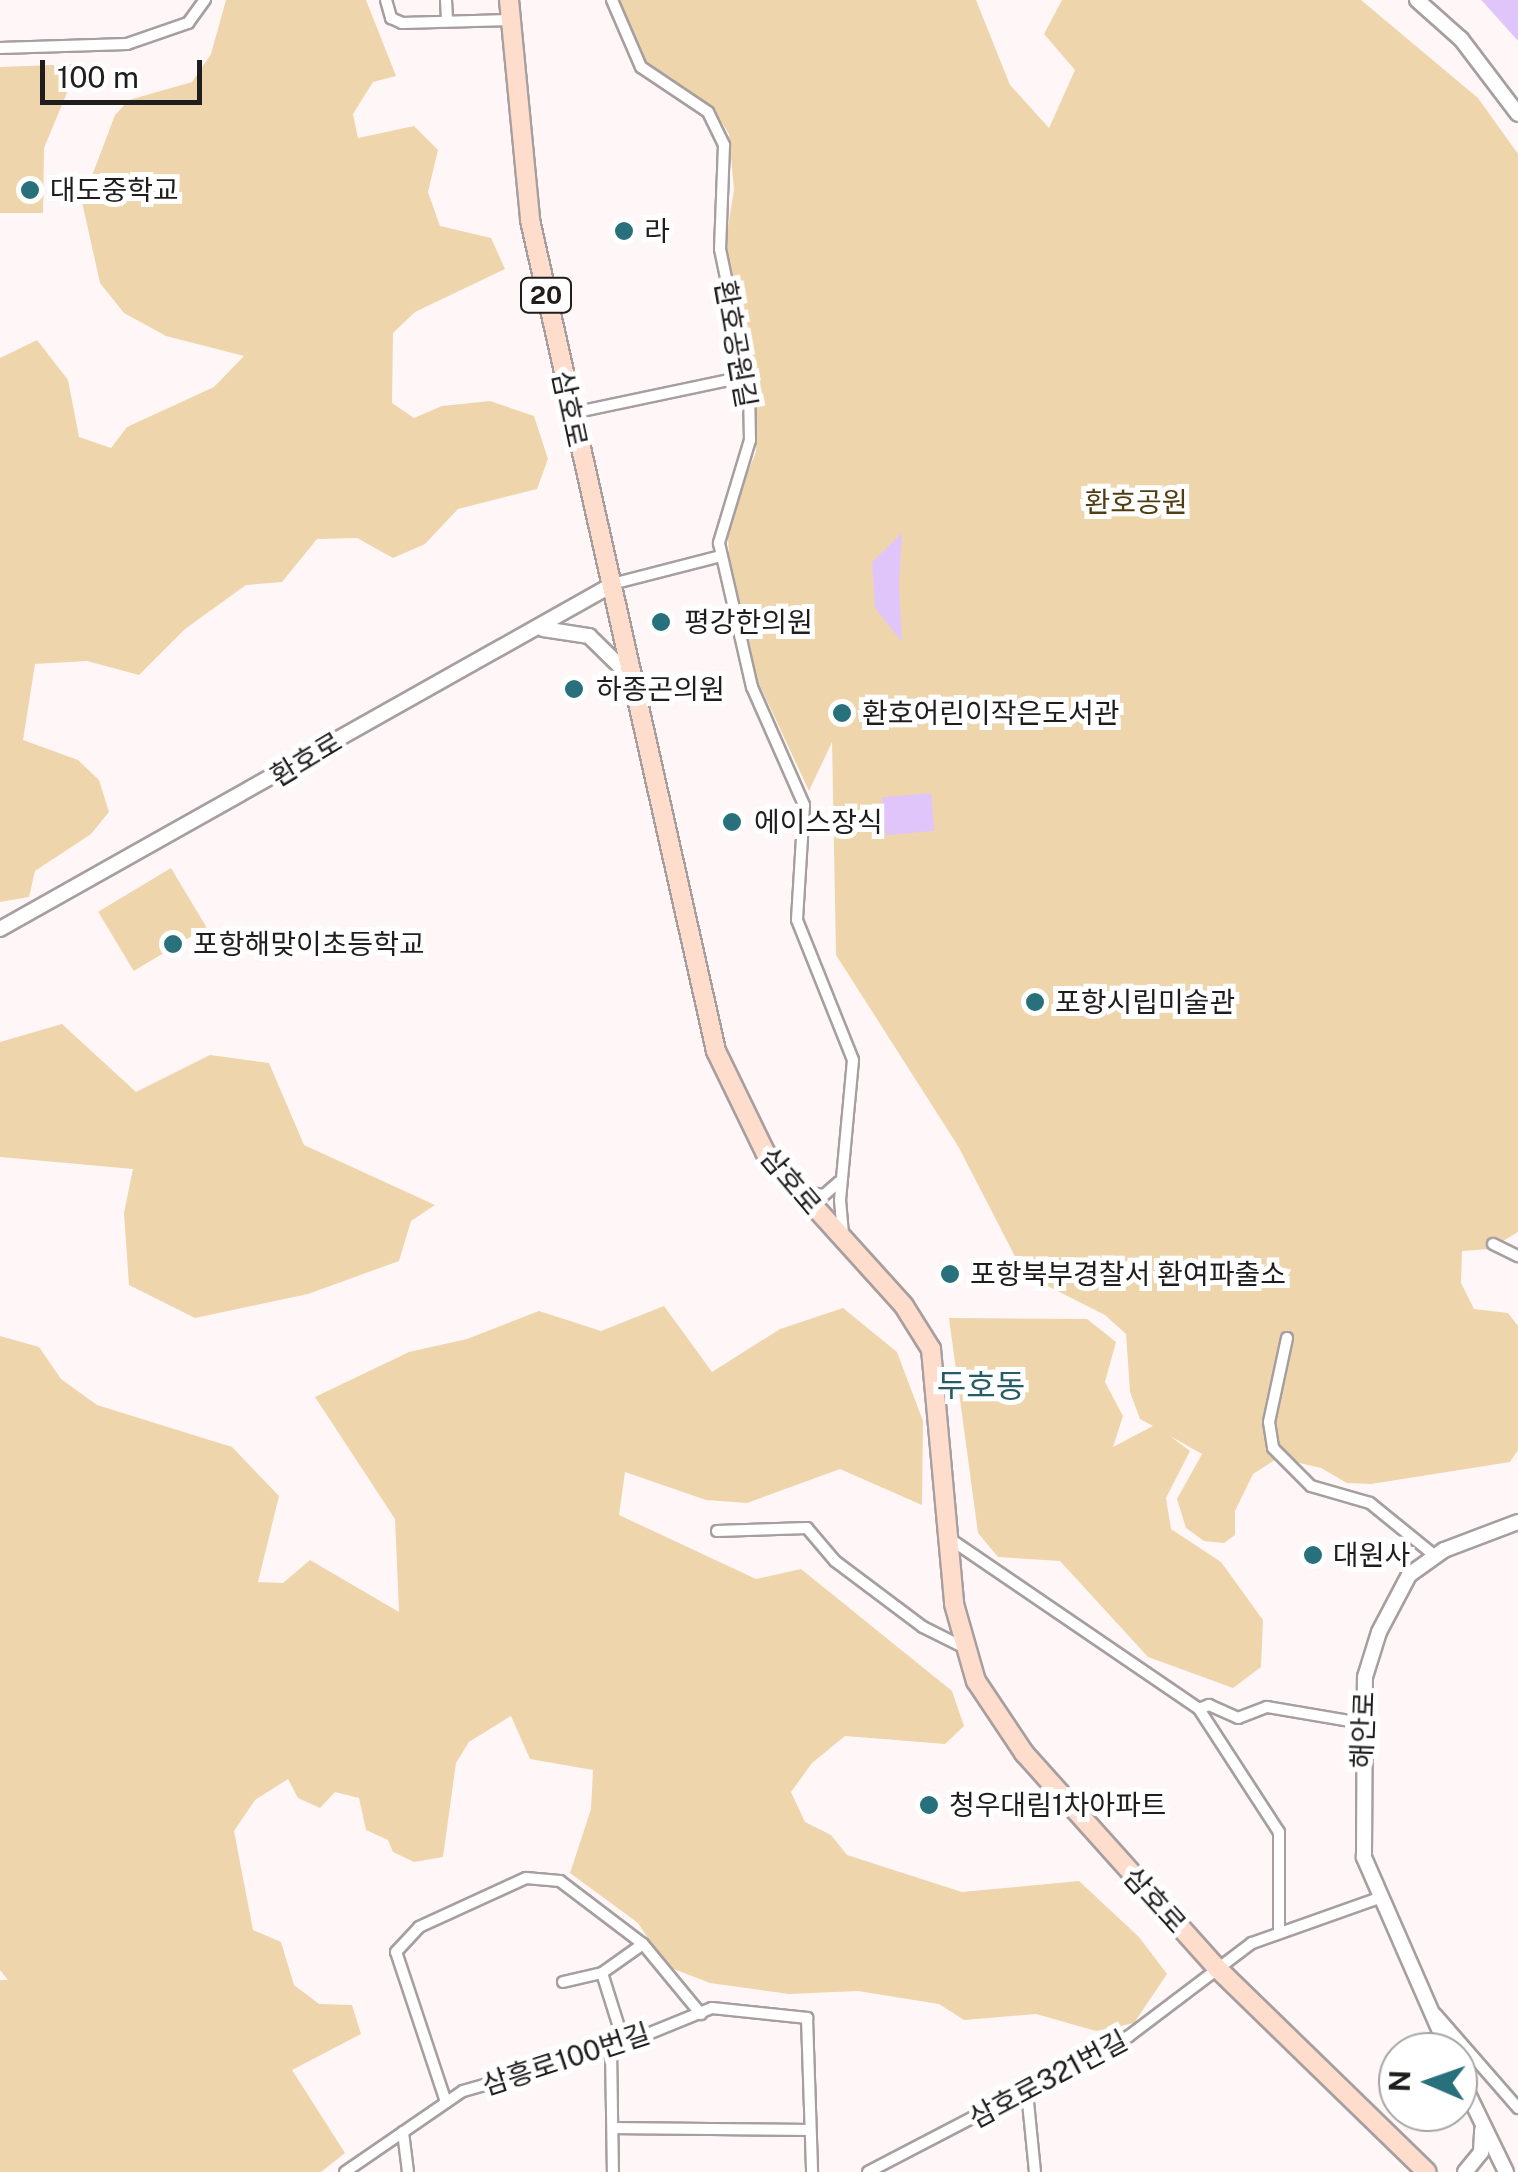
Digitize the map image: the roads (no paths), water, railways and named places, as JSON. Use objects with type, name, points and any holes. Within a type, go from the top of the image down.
[{"type":"main road","name":"삼호로","points":[[509,0],[523,185],[628,674],[716,1051],[740,1112],[793,1188],[904,1306],[932,1349],[963,1647],[1016,1744],[1218,1968],[1428,2172]]},
{"type":"street","points":[[0,48],[126,44],[188,23],[205,0]]},
{"type":"street","points":[[386,0],[396,21],[510,20]]},
{"type":"street","points":[[446,0],[446,22]]},
{"type":"street","name":"환호공원길","points":[[612,0],[641,67],[708,112],[722,134],[728,172],[720,249],[747,376],[750,440],[718,528],[752,687],[804,805],[796,920],[851,1050],[841,1176],[845,1242]]},
{"type":"street","points":[[1417,0],[1460,39],[1518,114]]},
{"type":"street","points":[[571,413],[747,376]]},
{"type":"street","points":[[610,586],[722,556]]},
{"type":"street","name":"환호로","points":[[0,929],[610,586]]},
{"type":"street","points":[[537,630],[566,628],[589,636],[628,674]]},
{"type":"street","points":[[793,1188],[824,1195],[841,1176]]},
{"type":"street","points":[[1493,1244],[1518,1256]]},
{"type":"street","points":[[1287,1338],[1269,1422],[1272,1448],[1311,1486],[1370,1503],[1434,1556]]},
{"type":"street","name":"해안로","points":[[1440,2032],[1379,1898],[1362,1845],[1365,1677],[1379,1632],[1402,1584],[1434,1556],[1518,1522]]},
{"type":"street","points":[[717,1532],[807,1528],[835,1561],[923,1626],[963,1647]]},
{"type":"street","points":[[950,1539],[1199,1709],[1279,1832],[1278,1930]]},
{"type":"street","points":[[1199,1709],[1209,1705],[1238,1718],[1266,1707],[1362,1723]]},
{"type":"street","points":[[446,2102],[404,1990],[396,1952],[408,1936],[526,1878],[560,1881],[643,1944],[701,2014]]},
{"type":"street","name":"삼호로321번길","points":[[868,2172],[1028,2092],[1174,2008],[1218,1968],[1278,1930],[1379,1898]]},
{"type":"street","points":[[563,1982],[602,1973],[643,1944]]},
{"type":"street","points":[[602,1973],[623,2040]]},
{"type":"street","name":"해안로","points":[[1427,2004],[1518,2108]]},
{"type":"street","name":"삼흥로100번길","points":[[346,2172],[446,2102],[611,2049],[623,2040],[712,2008],[759,2008],[807,2018],[808,2130]]},
{"type":"street","points":[[611,2049],[613,2172]]},
{"type":"street","points":[[1028,2092],[1035,2172]]},
{"type":"street","points":[[1478,2117],[1506,2172]]},
{"type":"street","points":[[1465,2172],[1481,2152],[1481,2124]]},
{"type":"street","points":[[614,2128],[808,2130],[812,2172]]},
{"type":"street","points":[[404,2132],[408,2172]]},
{"type":"place","name":"대도중학교","points":[[30,190]]},
{"type":"place","name":"라","points":[[624,231]]},
{"type":"place","name":"평강한의원","points":[[661,622]]},
{"type":"place","name":"하종곤의원","points":[[574,689]]},
{"type":"place","name":"환호어린이작은도서관","points":[[842,713]]},
{"type":"place","name":"에이스장식","points":[[732,822]]},
{"type":"place","name":"포항해맞이초등학교","points":[[173,944]]},
{"type":"place","name":"포항시립미술관","points":[[1035,1002]]},
{"type":"place","name":"포항북부경찰서 환여파출소","points":[[950,1274]]},
{"type":"place","name":"대원사","points":[[1313,1555]]},
{"type":"place","name":"청우대림1차아파트","points":[[929,1805]]},
{"type":"district","name":"두호동","points":[[981,1386]]},
{"type":"park label","name":"환호공원","points":[[1136,502]]}]
